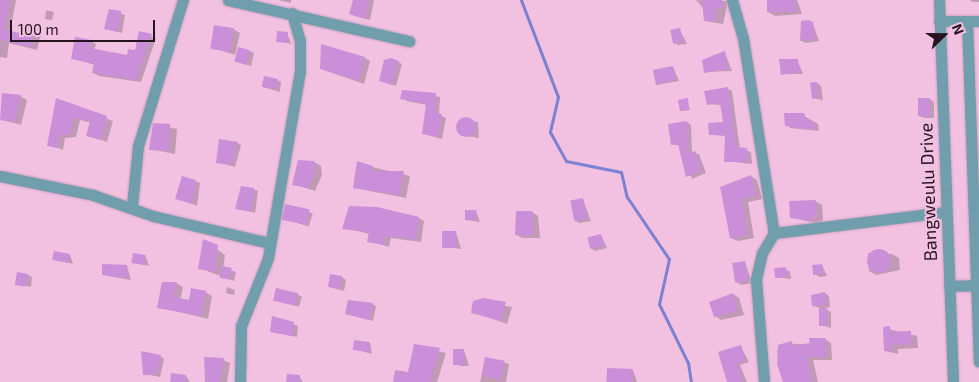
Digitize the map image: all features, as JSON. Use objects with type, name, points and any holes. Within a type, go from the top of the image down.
[{"type":"street","points":[[132,206],[138,146],[183,0]]},
{"type":"street","points":[[228,0],[409,41]]},
{"type":"street","points":[[732,0],[743,38],[774,233],[762,253],[756,280],[764,382]]},
{"type":"street","name":"Bangweulu Drive","points":[[939,0],[953,382]]},
{"type":"street","points":[[240,382],[241,326],[264,272],[302,54],[292,13]]},
{"type":"street","points":[[940,21],[973,21],[979,362]]},
{"type":"street","points":[[0,176],[132,206],[153,216],[268,243]]},
{"type":"street","points":[[774,233],[946,212]]},
{"type":"street","points":[[950,286],[978,286]]},
{"type":"building","points":[[0,0],[10,0],[4,29],[19,33],[20,28],[35,30],[31,47],[0,40]]},
{"type":"building","points":[[353,0],[369,0],[365,19],[349,14]]},
{"type":"building","points":[[702,0],[722,0],[722,8],[716,9],[716,21],[704,21]]},
{"type":"building","points":[[767,0],[796,0],[796,12],[767,12]]},
{"type":"building","points":[[109,9],[121,11],[118,32],[104,29]]},
{"type":"building","points":[[808,20],[813,22],[815,39],[800,41],[801,21]]},
{"type":"building","points":[[214,25],[234,28],[230,52],[210,49]]},
{"type":"building","points":[[680,28],[683,42],[673,44],[670,30]]},
{"type":"building","points":[[139,31],[152,34],[136,80],[92,73],[94,64],[71,59],[75,37],[91,40],[90,48],[127,55],[128,49],[135,50]]},
{"type":"building","points":[[277,31],[288,32],[287,43],[276,42]]},
{"type":"building","points":[[321,44],[365,57],[359,81],[320,69]]},
{"type":"building","points":[[238,47],[250,50],[246,64],[234,62]]},
{"type":"building","points":[[725,51],[728,69],[704,73],[702,60]]},
{"type":"building","points":[[391,58],[399,61],[392,85],[379,81],[384,60]]},
{"type":"building","points":[[779,59],[798,59],[800,72],[781,75]]},
{"type":"building","points":[[673,66],[676,79],[656,85],[653,70]]},
{"type":"building","points":[[264,76],[278,79],[275,90],[262,87]]},
{"type":"building","points":[[817,82],[819,98],[812,99],[810,83]]},
{"type":"building","points":[[728,87],[736,147],[747,148],[749,162],[724,162],[725,135],[709,135],[708,123],[723,122],[720,103],[707,105],[704,91]]},
{"type":"building","points":[[402,90],[436,93],[435,113],[442,114],[438,137],[422,134],[426,104],[400,99]]},
{"type":"building","points":[[2,93],[21,95],[14,122],[0,120]]},
{"type":"building","points":[[56,98],[107,116],[101,140],[86,136],[90,121],[74,118],[70,134],[59,135],[57,148],[47,146]]},
{"type":"building","points":[[688,98],[689,109],[680,111],[678,100]]},
{"type":"building","points":[[918,98],[930,98],[930,116],[918,116]]},
{"type":"building","points":[[784,113],[804,113],[807,121],[814,121],[815,130],[785,126]]},
{"type":"building","points":[[466,117],[473,120],[476,127],[473,134],[466,137],[459,134],[456,127],[459,120]]},
{"type":"building","points":[[687,121],[688,153],[695,151],[702,171],[686,177],[678,144],[671,145],[668,124]]},
{"type":"building","points":[[153,123],[170,124],[169,151],[149,150]]},
{"type":"building","points":[[219,139],[238,142],[231,165],[216,163]]},
{"type":"building","points":[[298,160],[314,161],[316,171],[308,188],[292,185]]},
{"type":"building","points":[[357,161],[373,166],[372,171],[404,171],[399,195],[353,188]]},
{"type":"building","points":[[751,175],[756,195],[742,199],[748,235],[730,238],[720,187]]},
{"type":"building","points":[[182,176],[196,180],[193,204],[175,199]]},
{"type":"building","points":[[241,186],[254,188],[251,212],[235,209]]},
{"type":"building","points":[[583,198],[587,219],[574,221],[570,200]]},
{"type":"building","points":[[816,200],[816,216],[811,221],[790,218],[789,201]]},
{"type":"building","points":[[285,204],[309,209],[306,225],[282,220]]},
{"type":"building","points":[[349,206],[377,207],[419,217],[416,240],[386,236],[384,245],[367,242],[369,232],[342,229]]},
{"type":"building","points":[[465,210],[476,210],[476,220],[465,220]]},
{"type":"building","points":[[516,211],[532,211],[534,235],[515,235]]},
{"type":"building","points":[[442,231],[456,231],[456,248],[442,248]]},
{"type":"building","points":[[601,234],[604,246],[590,249],[587,237]]},
{"type":"building","points":[[203,239],[218,245],[215,272],[198,269]]},
{"type":"building","points":[[879,249],[888,252],[891,261],[888,270],[879,273],[870,270],[867,261],[870,252]]},
{"type":"building","points":[[54,251],[70,254],[68,263],[52,260]]},
{"type":"building","points":[[133,253],[146,255],[144,265],[131,263]]},
{"type":"building","points":[[745,261],[748,281],[735,283],[732,263]]},
{"type":"building","points":[[102,264],[127,265],[127,278],[102,275]]},
{"type":"building","points":[[822,264],[823,274],[813,275],[812,265]]},
{"type":"building","points":[[222,266],[232,268],[230,280],[220,278]]},
{"type":"building","points":[[786,267],[787,277],[775,278],[774,268]]},
{"type":"building","points":[[17,272],[28,274],[26,287],[15,285]]},
{"type":"building","points":[[330,274],[342,276],[340,289],[328,287]]},
{"type":"building","points":[[162,282],[177,282],[173,297],[189,300],[191,288],[206,291],[201,316],[157,308]]},
{"type":"building","points":[[276,288],[298,293],[295,306],[273,301]]},
{"type":"building","points":[[825,292],[826,305],[812,306],[811,295]]},
{"type":"building","points":[[733,293],[738,311],[714,317],[709,302]]},
{"type":"building","points":[[484,298],[506,302],[501,321],[471,313],[473,301]]},
{"type":"building","points":[[348,300],[373,303],[369,320],[345,314]]},
{"type":"building","points":[[819,308],[827,308],[827,326],[819,326]]},
{"type":"building","points":[[272,316],[294,322],[293,336],[270,332]]},
{"type":"building","points":[[890,326],[890,332],[911,331],[911,345],[892,345],[892,351],[884,351],[883,327]]},
{"type":"building","points":[[809,338],[826,338],[826,357],[807,357],[813,382],[783,382],[777,364],[778,345],[792,341],[792,346],[810,343]]},
{"type":"building","points":[[354,340],[370,342],[369,352],[353,350]]},
{"type":"building","points":[[414,344],[440,348],[430,382],[393,382],[395,370],[408,372]]},
{"type":"building","points":[[741,345],[745,360],[737,363],[743,382],[727,382],[718,352]]},
{"type":"building","points":[[453,349],[464,349],[464,365],[453,365]]},
{"type":"building","points":[[141,351],[161,355],[156,375],[143,375]]},
{"type":"building","points":[[204,357],[224,358],[220,382],[205,382]]},
{"type":"building","points":[[485,357],[505,361],[501,379],[481,376]]},
{"type":"building","points":[[607,368],[633,369],[633,382],[607,382]]},
{"type":"building","points":[[171,373],[186,375],[186,382],[170,382]]},
{"type":"building","points":[[287,374],[300,375],[299,382],[286,382]]},
{"type":"waterway","points":[[521,0],[558,97],[550,132],[566,161],[621,172],[627,197],[669,259],[659,304],[688,363],[691,382]]}]
